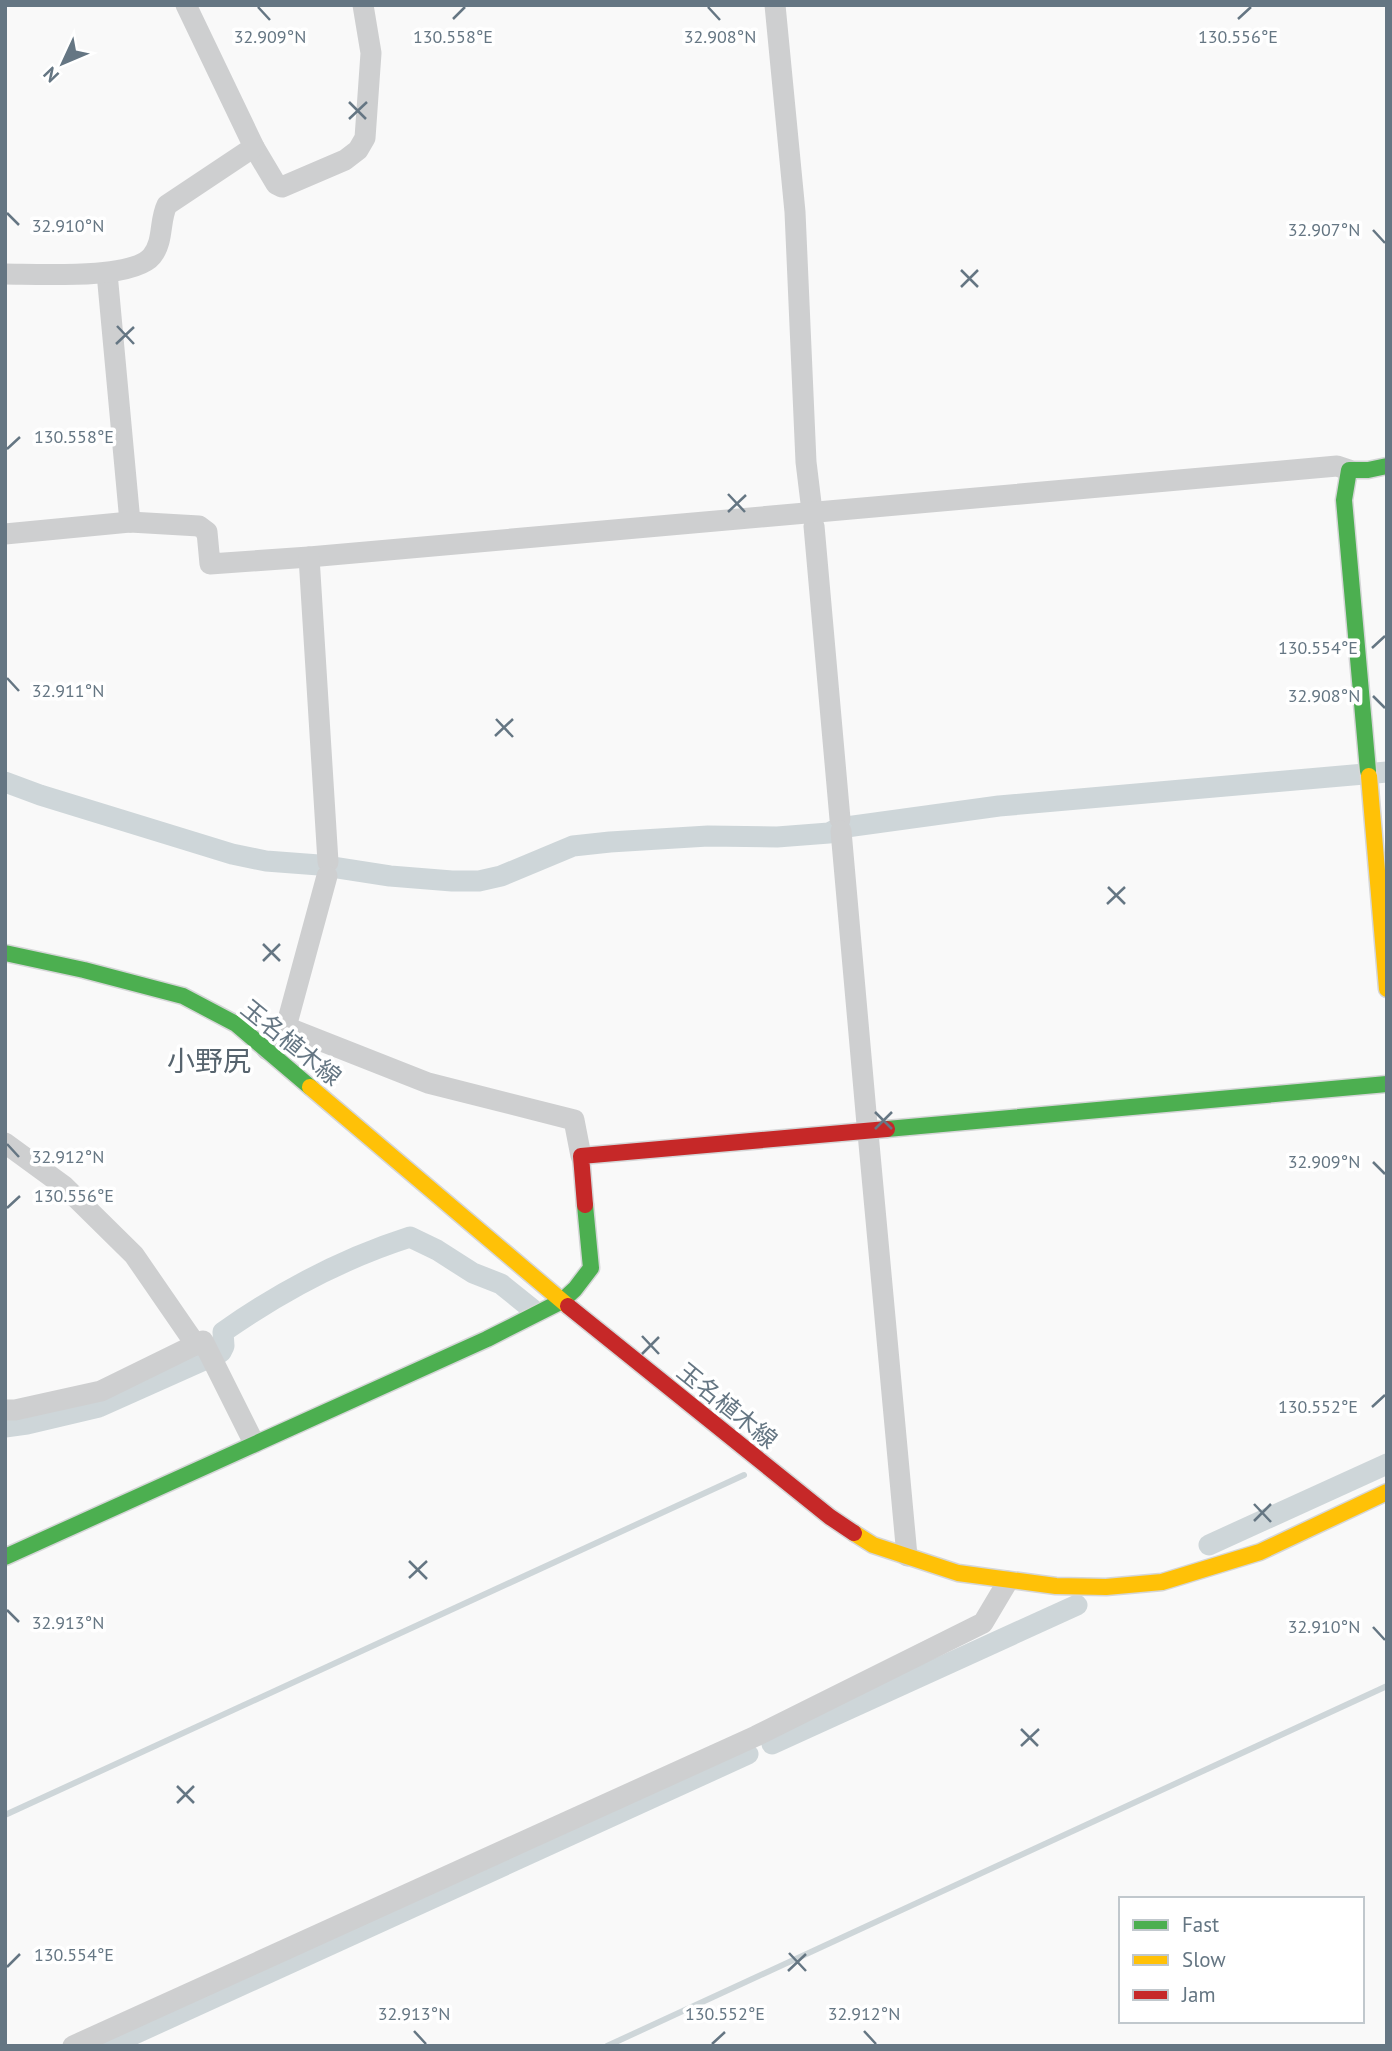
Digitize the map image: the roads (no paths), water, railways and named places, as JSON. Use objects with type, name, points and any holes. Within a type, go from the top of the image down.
[{"type":"street","points":[[186,5],[254,147],[276,184],[282,187],[345,160],[358,150],[365,138],[370,53],[363,5]]},
{"type":"street","points":[[775,5],[795,212],[806,462],[811,503]]},
{"type":"street","points":[[5,274],[107,273],[139,265],[151,258],[158,247],[162,215],[167,205],[254,147]]},
{"type":"street","points":[[107,273],[130,522]]},
{"type":"street","points":[[5,534],[130,522],[199,526],[206,532],[210,564],[1338,466],[1349,470],[1387,466]]},
{"type":"street","points":[[1349,470],[1344,500],[1387,989]]},
{"type":"street","points":[[814,526],[907,1556]]},
{"type":"street","points":[[267,1050],[286,1027],[327,869],[309,557]]},
{"type":"street","name":"玉名植木線","points":[[5,953],[183,996],[236,1024],[562,1301],[830,1517],[873,1545],[958,1573],[1056,1586],[1106,1587],[1162,1581],[1261,1552],[1387,1492]]},
{"type":"street","points":[[5,1557],[487,1339],[562,1301],[591,1268],[581,1156],[574,1120],[428,1083],[286,1027]]},
{"type":"street","points":[[581,1156],[1387,1084]]},
{"type":"street","points":[[5,1143],[64,1186],[134,1255],[196,1345]]},
{"type":"street","points":[[5,1410],[101,1391],[203,1341],[254,1443]]},
{"type":"street","points":[[73,2046],[768,1730],[983,1623],[1008,1581]]},
{"type":"waterway","points":[[5,782],[232,854],[266,861],[319,865],[390,876],[479,881],[501,876],[573,846],[708,836],[777,837],[829,833],[839,828],[999,806],[1387,772]]},
{"type":"waterway","points":[[5,1427],[99,1407],[211,1357],[221,1352],[224,1346],[223,1332],[267,1303],[313,1277],[385,1245],[410,1237],[437,1250],[473,1273],[501,1284],[532,1309]]},
{"type":"waterway","points":[[1209,1545],[1387,1464]]},
{"type":"waterway","points":[[5,1815],[744,1475]]},
{"type":"waterway","points":[[772,1744],[1077,1605]]},
{"type":"waterway","points":[[607,2046],[1387,1686]]},
{"type":"waterway","points":[[108,2046],[748,1754]]},
{"type":"district","name":"小野尻","points":[[209,1061]]}]
